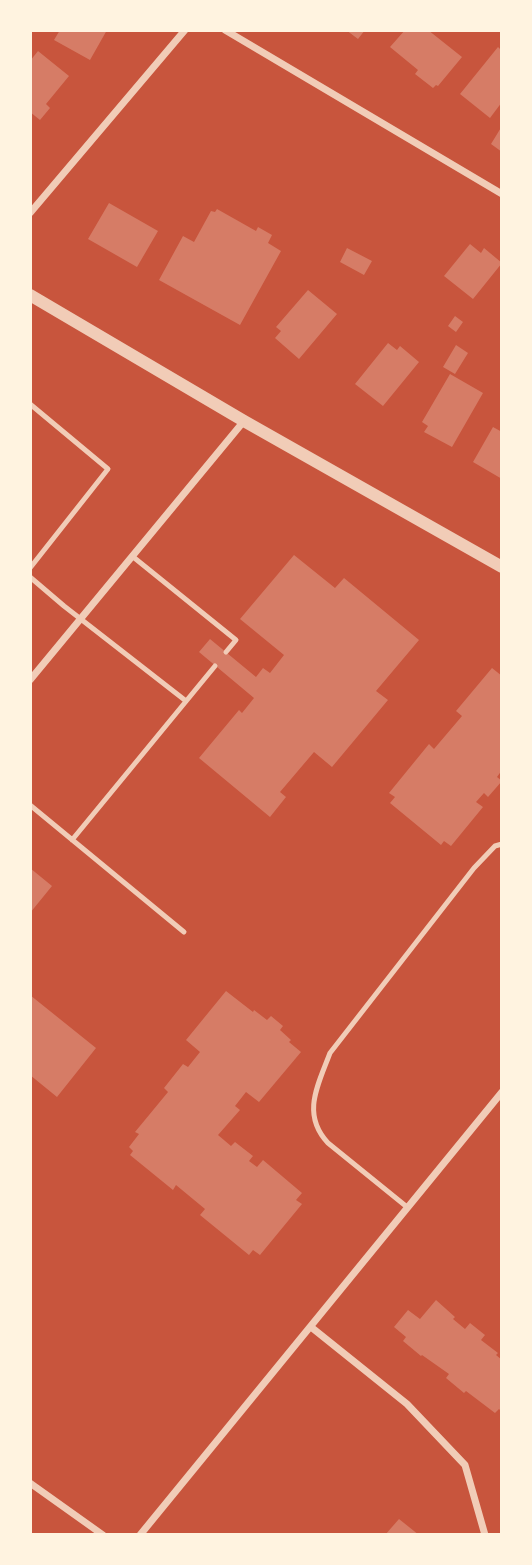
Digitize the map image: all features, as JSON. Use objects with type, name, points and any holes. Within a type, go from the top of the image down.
[{"type":"street","points":[[30,213],[185,30]]},
{"type":"street","points":[[225,30],[502,194]]},
{"type":"street","points":[[30,295],[244,421],[502,567]]},
{"type":"street","points":[[30,680],[244,421]]},
{"type":"street","points":[[140,1535],[502,1092]]},
{"type":"street","points":[[311,1327],[407,1404],[464,1465],[485,1535]]},
{"type":"street","points":[[30,1483],[103,1535]]},
{"type":"lane","points":[[30,404],[108,469],[30,568]]},
{"type":"lane","points":[[132,556],[236,640],[226,652]]},
{"type":"lane","points":[[30,577],[186,701]]},
{"type":"lane","points":[[72,841],[215,666]]},
{"type":"lane","points":[[30,805],[184,932]]},
{"type":"lane","points":[[407,1207],[333,1148],[319,1133],[313,1110],[318,1086],[330,1053],[474,868],[495,846],[502,844]]},
{"type":"building","points":[[60,30],[107,30],[90,60],[54,40]]},
{"type":"building","points":[[346,30],[365,30],[358,39]]},
{"type":"building","points":[[405,30],[428,30],[462,57],[438,86],[433,88],[415,74],[418,70],[390,47]]},
{"type":"building","points":[[498,47],[502,51],[502,102],[490,118],[460,94]]},
{"type":"building","points":[[38,51],[69,76],[46,104],[50,108],[40,120],[30,112],[30,61]]},
{"type":"building","points":[[502,126],[502,152],[491,144]]},
{"type":"building","points":[[109,203],[158,231],[137,267],[88,239]]},
{"type":"building","points":[[217,209],[256,231],[258,227],[272,235],[268,243],[281,251],[240,325],[159,280],[183,236],[194,242],[211,211],[215,212]]},
{"type":"building","points":[[470,244],[481,253],[484,248],[502,263],[473,299],[444,276]]},
{"type":"building","points":[[347,248],[372,261],[364,275],[340,262]]},
{"type":"building","points":[[308,290],[337,314],[299,359],[275,338],[281,331],[276,327]]},
{"type":"building","points":[[455,316],[463,322],[456,332],[448,326]]},
{"type":"building","points":[[388,343],[397,350],[400,346],[419,362],[383,406],[355,384]]},
{"type":"building","points":[[456,345],[468,353],[455,374],[443,367]]},
{"type":"building","points":[[450,374],[483,393],[452,447],[424,432],[428,426],[422,422]]},
{"type":"building","points":[[493,427],[502,432],[502,479],[473,462]]},
{"type":"building","points":[[294,555],[335,588],[344,578],[419,640],[376,691],[388,700],[332,767],[314,752],[280,792],[286,797],[270,817],[199,758],[239,710],[242,713],[254,698],[199,652],[210,639],[256,677],[263,668],[270,673],[284,655],[240,619]]},
{"type":"building","points":[[492,668],[502,676],[502,770],[497,777],[502,781],[488,797],[484,793],[476,802],[483,807],[451,846],[444,841],[441,845],[390,803],[395,797],[389,793],[429,744],[434,749],[462,716],[456,711]]},
{"type":"building","points":[[30,868],[52,886],[30,913]]},
{"type":"building","points":[[226,991],[267,1020],[271,1016],[283,1026],[280,1030],[291,1040],[289,1042],[301,1052],[259,1102],[246,1092],[235,1106],[240,1110],[218,1135],[231,1146],[235,1142],[253,1156],[249,1161],[257,1167],[263,1160],[302,1193],[296,1200],[302,1204],[260,1255],[253,1250],[249,1255],[200,1215],[205,1209],[176,1185],[173,1190],[130,1155],[133,1151],[129,1147],[139,1134],[135,1132],[168,1092],[164,1088],[183,1064],[188,1067],[200,1052],[186,1040]]},
{"type":"building","points":[[30,995],[96,1048],[57,1097],[30,1075]]},
{"type":"building","points":[[436,1300],[465,1329],[470,1323],[485,1335],[481,1340],[498,1353],[496,1355],[502,1360],[502,1412],[499,1409],[495,1413],[466,1391],[464,1393],[446,1378],[449,1374],[403,1341],[406,1337],[394,1327],[408,1310],[420,1319]]},
{"type":"building","points":[[399,1519],[419,1535],[385,1535]]}]
